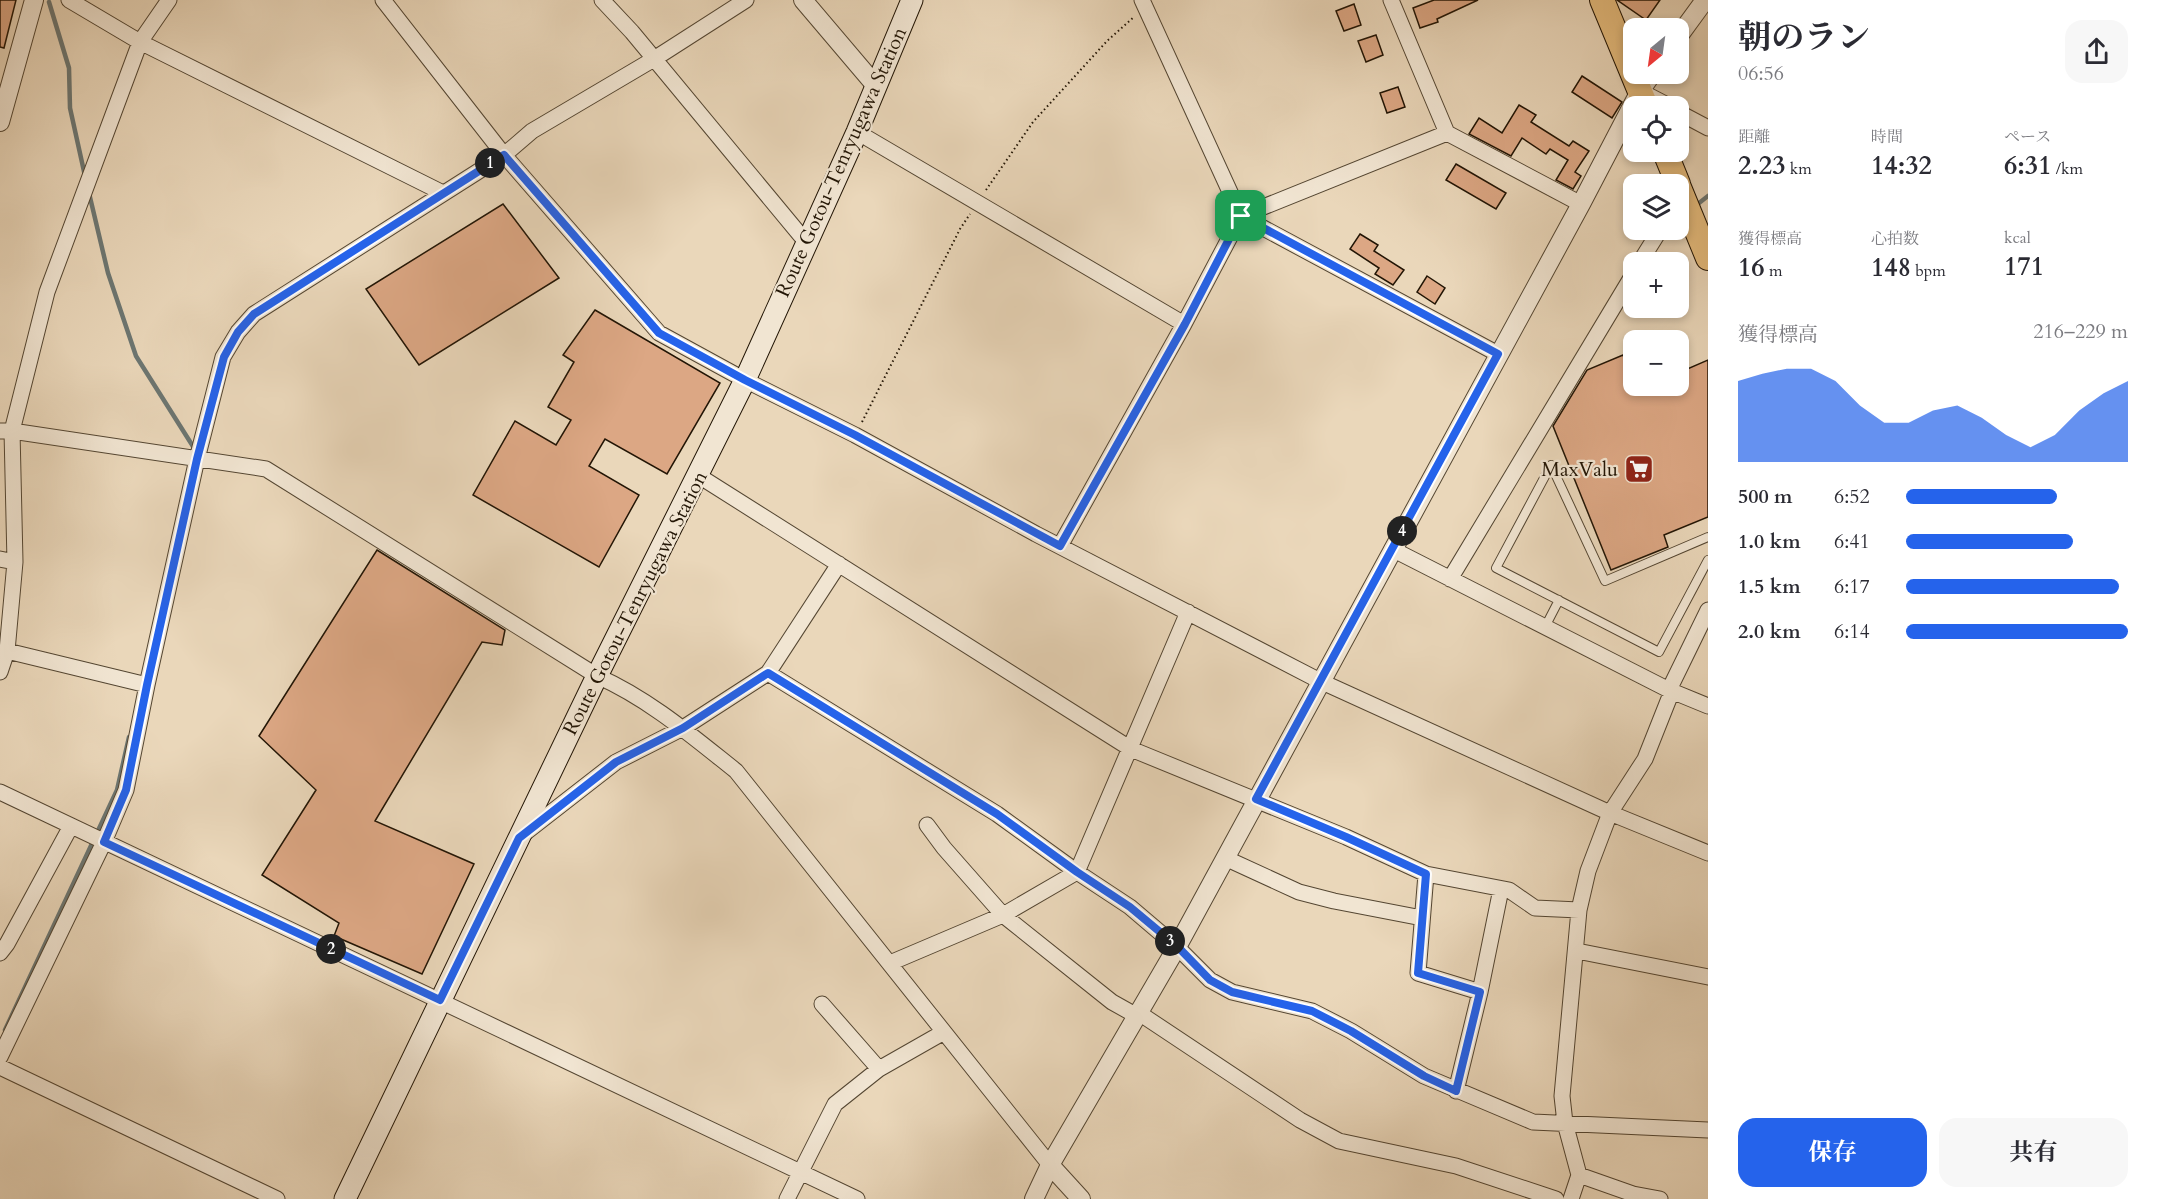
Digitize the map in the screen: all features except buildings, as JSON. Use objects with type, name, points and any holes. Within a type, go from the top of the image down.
[{"type":"highway","points":[[1602,0],[1646,90]]},
{"type":"highway","points":[[1689,214],[1708,258]]},
{"type":"main road","name":"Route Gotou-Tenryugawa Station","points":[[345,1199],[597,676],[745,380],[857,132],[912,0]]},
{"type":"street","points":[[0,122],[34,0]]},
{"type":"street","points":[[69,0],[140,42],[443,193]]},
{"type":"street","points":[[0,672],[7,651],[6,431],[47,292],[140,42],[169,0]]},
{"type":"street","points":[[383,0],[504,155],[659,333],[1320,681],[1610,813],[1708,853]]},
{"type":"street","points":[[602,0],[806,242]]},
{"type":"street","points":[[0,1057],[104,842],[126,790],[197,459],[224,357],[238,332],[254,314],[504,155],[532,131],[654,59],[746,0]]},
{"type":"street","points":[[803,0],[876,86]]},
{"type":"street","points":[[1391,0],[1447,133],[1581,204]]},
{"type":"street","points":[[1689,22],[1705,0]]},
{"type":"street","points":[[1143,4],[1241,216],[1498,354]]},
{"type":"street","points":[[1034,1199],[1050,1165],[1178,947],[1498,354],[1646,90]]},
{"type":"street","points":[[1689,118],[1708,128]]},
{"type":"street","points":[[857,132],[1185,324]]},
{"type":"street","points":[[1060,546],[1185,324],[1241,216],[1447,133]]},
{"type":"street","points":[[1450,579],[1623,291]]},
{"type":"street","points":[[6,431],[266,469],[597,676],[623,688],[683,728],[736,771],[1050,1165],[1081,1199]]},
{"type":"street","points":[[699,476],[1131,749],[1346,837],[1426,874],[1509,890],[1535,908],[1579,910]]},
{"type":"street","points":[[1392,549],[1671,691],[1708,705]]},
{"type":"street","points":[[519,838],[616,762],[683,728],[768,673],[838,564]]},
{"type":"street","points":[[1571,1199],[1579,1176],[1565,1123],[1562,1096],[1579,910],[1588,870],[1610,813],[1646,759],[1671,691],[1708,610]]},
{"type":"street","points":[[890,963],[1003,915],[1077,872],[1188,612]]},
{"type":"street","points":[[7,651],[147,685]]},
{"type":"street","points":[[768,673],[997,814],[1130,907],[1178,947],[1210,980],[1232,992],[1312,1011],[1351,1031],[1424,1076],[1533,1122],[1708,1130]]},
{"type":"street","points":[[0,792],[857,1199]]},
{"type":"street","points":[[927,825],[944,848],[1003,915],[1112,1002],[1138,1015],[1300,1120],[1339,1141],[1456,1166],[1556,1199]]},
{"type":"street","points":[[2,946],[71,826]]},
{"type":"street","points":[[1225,858],[1299,892],[1422,918]]},
{"type":"street","points":[[1426,874],[1418,973],[1480,992]]},
{"type":"street","points":[[1456,1091],[1480,992],[1501,889]]},
{"type":"street","points":[[1577,951],[1708,977]]},
{"type":"street","points":[[822,1004],[879,1069]]},
{"type":"street","points":[[787,1199],[835,1104],[879,1069],[944,1032]]},
{"type":"street","points":[[0,1067],[277,1199]]},
{"type":"street","points":[[1579,1176],[1633,1194],[1660,1199]]},
{"type":"lane","points":[[1708,537],[1605,581],[1551,465],[1496,568],[1659,652],[1708,560]]},
{"type":"lane","points":[[1545,627],[1559,600]]},
{"type":"path","points":[[855,435],[960,229],[977,203],[1033,122],[1143,4]]},
{"type":"waterway","points":[[49,2],[69,68],[70,108],[85,176]]},
{"type":"waterway","points":[[89,193],[108,273],[136,356],[194,448]]},
{"type":"waterway","points":[[1694,207],[1708,196]]},
{"type":"waterway","points":[[5,1030],[117,790],[129,737]]},
{"type":"place","name":"MaxValu","points":[[1639,469]]},
{"type":"route","points":[[504,155],[659,333],[745,380],[855,435],[1060,546],[1185,324],[1241,216],[1498,354],[1256,799],[1426,874],[1418,973],[1480,992],[1456,1091],[1424,1076],[1351,1031],[1312,1011],[1232,992],[1210,980],[1178,947],[1130,907],[997,814],[768,673],[683,728],[616,762],[519,838],[440,1000],[104,842],[126,790],[197,459],[224,357],[238,332],[254,314],[504,155]]}]
